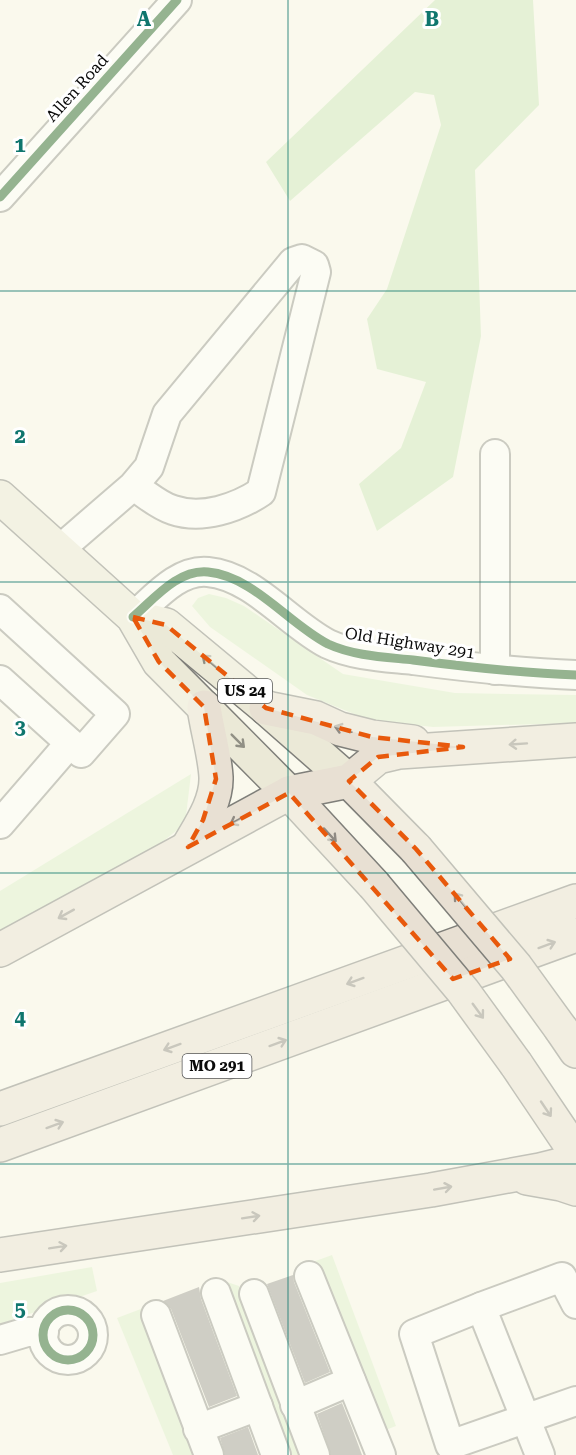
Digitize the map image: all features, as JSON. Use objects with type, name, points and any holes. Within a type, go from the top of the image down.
[{"type":"highway","points":[[188,847],[213,797],[216,779],[204,707]]},
{"type":"highway","points":[[266,708],[316,718],[340,729],[372,737],[463,747]]},
{"type":"highway","points":[[0,950],[289,793],[349,781],[378,757],[399,752],[576,740]]},
{"type":"highway","name":"US 24","points":[[349,781],[416,849],[516,967],[568,1040]]},
{"type":"highway","name":"US 24","points":[[289,793],[375,885],[463,991],[576,1153]]},
{"type":"highway","name":"MO 291","points":[[0,1109],[576,901]]},
{"type":"highway","name":"MO 291","points":[[0,1145],[576,935]]},
{"type":"highway","points":[[0,1255],[431,1190],[576,1161]]},
{"type":"highway","points":[[513,1175],[576,1189]]},
{"type":"main road","name":"US 24","points":[[0,497],[133,617],[159,662],[289,793]]},
{"type":"main road","name":"US 24","points":[[133,617],[166,625],[349,781]]},
{"type":"street","name":"Allen Road","points":[[0,196],[177,0]]},
{"type":"street","points":[[58,550],[133,486],[149,466],[167,414],[294,262],[302,259],[314,265],[316,272],[261,492],[229,508],[199,514],[172,510],[133,486]]},
{"type":"street","points":[[495,454],[495,670]]},
{"type":"street","name":"Old Highway 291","points":[[133,617],[180,579],[192,573],[208,572],[227,576],[251,589],[304,629],[330,644],[358,653],[495,670],[576,675]]},
{"type":"street","points":[[0,609],[115,714],[81,753],[0,680]]},
{"type":"street","points":[[0,824],[70,743]]},
{"type":"street","points":[[309,1276],[381,1455]]},
{"type":"street","points":[[576,1304],[562,1277],[414,1334],[450,1445],[576,1401]]},
{"type":"street","points":[[216,1293],[276,1455]]},
{"type":"street","points":[[254,1294],[315,1455]]},
{"type":"street","points":[[481,1307],[540,1455]]},
{"type":"street","points":[[156,1315],[203,1442],[258,1407]]},
{"type":"street","points":[[0,1340],[27,1332],[44,1332]]},
{"type":"street","points":[[295,1405],[351,1381]]},
{"type":"highlighted area","points":[[133,617],[166,625],[266,708],[372,737],[463,747],[378,757],[349,781],[416,849],[510,959],[453,979],[289,793],[188,847],[203,820],[216,779],[204,707],[159,662]]},
{"type":"green space","points":[[435,0],[533,0],[539,105],[475,170],[481,336],[453,477],[377,531],[359,484],[401,448],[426,382],[377,369],[367,319],[387,289],[441,125],[434,95],[415,92],[290,201],[266,162]]},
{"type":"green space","points":[[209,594],[244,606],[343,674],[455,693],[576,695],[576,723],[433,727],[369,720],[307,695],[210,627],[192,606],[198,598]]},
{"type":"green space","points":[[191,774],[185,824],[157,846],[0,932],[0,891]]},
{"type":"green space","points":[[332,1255],[396,1426],[375,1434],[310,1263]]},
{"type":"green space","points":[[92,1267],[97,1291],[0,1324],[0,1283]]},
{"type":"green space","points":[[218,1279],[239,1286],[302,1455],[282,1455]]},
{"type":"green space","points":[[146,1307],[200,1455],[173,1455],[117,1318]]},
{"type":"building","points":[[293,1275],[330,1372],[305,1383],[267,1284]]},
{"type":"building","points":[[199,1287],[201,1299],[237,1396],[209,1407],[171,1309],[163,1301]]},
{"type":"building","points":[[342,1403],[362,1455],[331,1455],[317,1414]]},
{"type":"building","points":[[248,1427],[258,1455],[225,1455],[220,1438]]},
{"type":"cycle path","points":[[0,197],[177,0]]},
{"type":"cycle path","points":[[133,617],[177,580],[197,572],[208,572],[224,575],[240,582],[313,635],[328,644],[348,651],[474,667],[576,675]]},
{"type":"cycle path","points":[[68,1310],[77,1312],[88,1321],[93,1335],[91,1344],[82,1355],[68,1360],[59,1358],[48,1349],[43,1335],[45,1326],[54,1315],[68,1310]]}]
